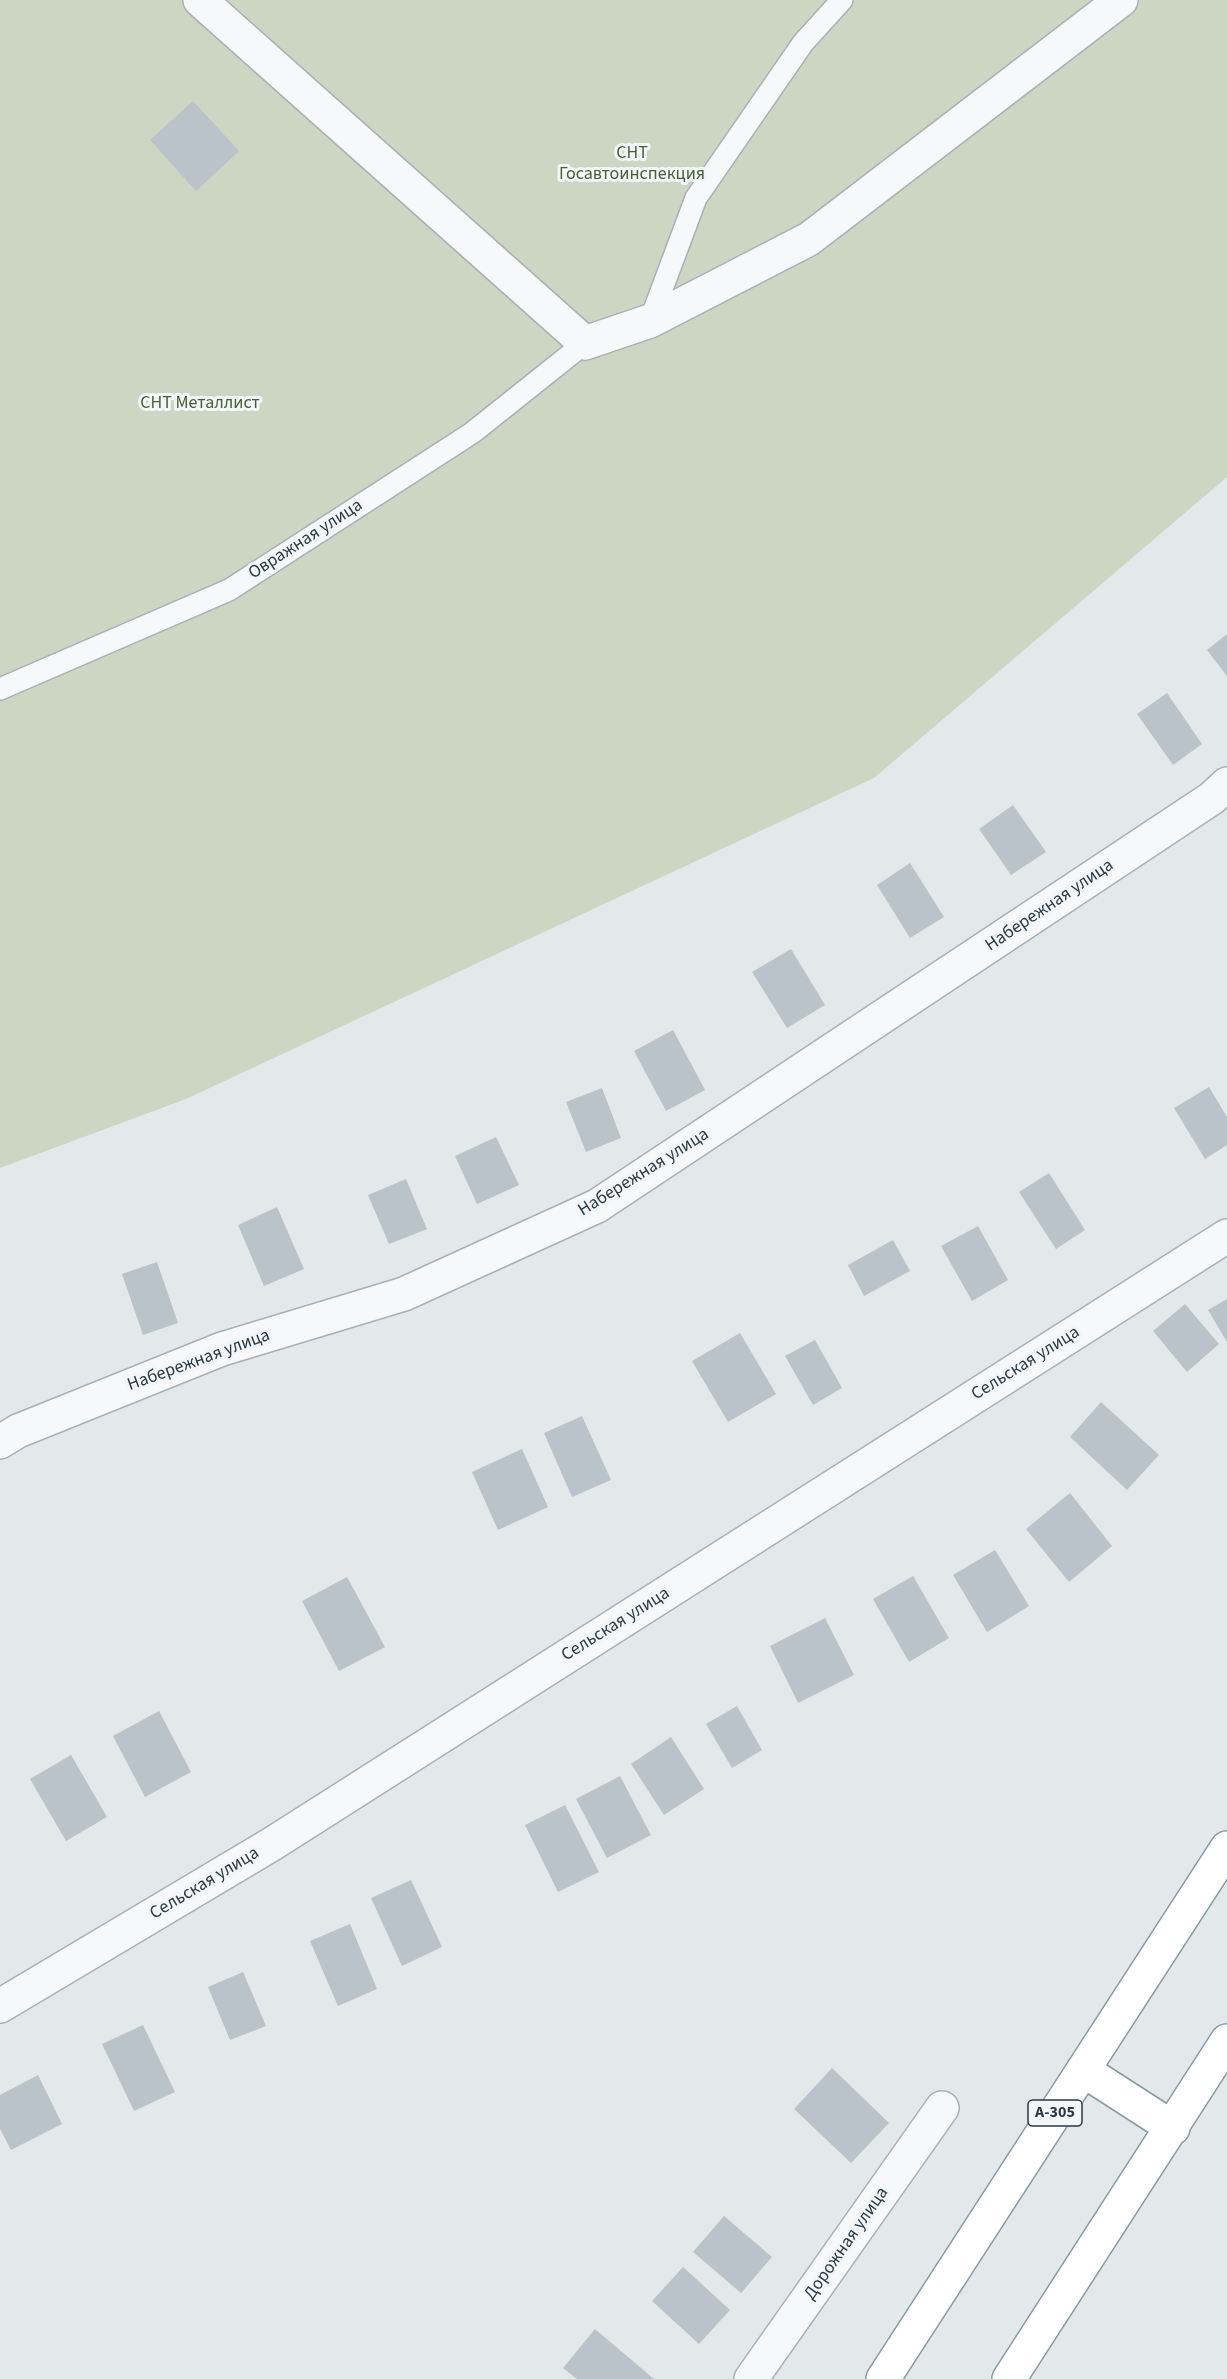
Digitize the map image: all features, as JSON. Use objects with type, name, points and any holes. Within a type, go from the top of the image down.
[{"type":"highway","name":"А-305","points":[[883,2379],[1227,1848]]},
{"type":"highway","points":[[1009,2379],[1227,2042]]},
{"type":"highway","points":[[1083,2070],[1173,2128]]},
{"type":"street","points":[[200,0],[585,343],[650,321],[810,239],[1121,0]]},
{"type":"street","name":"Набережная улица","points":[[0,1442],[18,1431],[222,1349],[404,1294],[597,1206],[1222,799]]},
{"type":"street","name":"Сельская улица","points":[[0,2006],[272,1844],[1227,1236]]},
{"type":"street","name":"Дорожная улица","points":[[751,2379],[942,2108]]},
{"type":"lane","points":[[650,321],[696,198],[803,43],[842,0]]},
{"type":"lane","name":"Овражная улица","points":[[0,689],[229,590],[471,433],[585,343]]},
{"type":"green space","points":[[0,0],[1227,0],[1227,477],[874,778],[186,1099],[0,1168]]},
{"type":"building","points":[[193,101],[239,151],[196,191],[150,140]]},
{"type":"building","points":[[1227,634],[1227,676],[1207,650]]},
{"type":"building","points":[[1167,693],[1202,744],[1173,765],[1137,714]]},
{"type":"building","points":[[1013,805],[1046,852],[1011,875],[979,829]]},
{"type":"building","points":[[910,863],[944,917],[910,938],[877,885]]},
{"type":"building","points":[[791,949],[825,1005],[787,1028],[752,972]]},
{"type":"building","points":[[673,1030],[705,1090],[666,1111],[634,1051]]},
{"type":"building","points":[[1209,1087],[1227,1117],[1227,1145],[1205,1159],[1174,1108]]},
{"type":"building","points":[[602,1088],[621,1138],[586,1152],[566,1102]]},
{"type":"building","points":[[496,1137],[519,1185],[477,1204],[455,1156]]},
{"type":"building","points":[[1049,1173],[1085,1230],[1056,1249],[1019,1192]]},
{"type":"building","points":[[406,1179],[427,1229],[389,1244],[368,1195]]},
{"type":"building","points":[[277,1207],[304,1269],[264,1286],[238,1225]]},
{"type":"building","points":[[978,1226],[1008,1280],[972,1301],[941,1246]]},
{"type":"building","points":[[893,1240],[910,1271],[864,1296],[848,1265]]},
{"type":"building","points":[[157,1262],[178,1323],[143,1335],[122,1274]]},
{"type":"building","points":[[1227,1299],[1227,1342],[1208,1310]]},
{"type":"building","points":[[1185,1304],[1219,1344],[1187,1372],[1153,1331]]},
{"type":"building","points":[[740,1333],[776,1394],[728,1422],[692,1361]]},
{"type":"building","points":[[815,1340],[842,1388],[813,1405],[785,1356]]},
{"type":"building","points":[[1101,1402],[1159,1455],[1127,1490],[1070,1437]]},
{"type":"building","points":[[582,1416],[611,1480],[572,1497],[544,1433]]},
{"type":"building","points":[[522,1449],[548,1507],[498,1530],[472,1472]]},
{"type":"building","points":[[1070,1493],[1112,1546],[1069,1582],[1026,1529]]},
{"type":"building","points":[[995,1550],[1029,1606],[987,1632],[953,1575]]},
{"type":"building","points":[[913,1576],[949,1638],[909,1662],[873,1599]]},
{"type":"building","points":[[347,1577],[385,1647],[339,1671],[302,1601]]},
{"type":"building","points":[[825,1618],[854,1675],[798,1703],[770,1646]]},
{"type":"building","points":[[737,1706],[762,1750],[732,1768],[706,1724]]},
{"type":"building","points":[[159,1711],[191,1772],[145,1797],[113,1736]]},
{"type":"building","points":[[671,1737],[704,1789],[664,1815],[631,1764]]},
{"type":"building","points":[[71,1755],[107,1817],[66,1841],[30,1779]]},
{"type":"building","points":[[620,1776],[651,1835],[607,1858],[576,1799]]},
{"type":"building","points":[[565,1805],[599,1872],[558,1892],[525,1825]]},
{"type":"building","points":[[411,1880],[442,1947],[402,1966],[371,1898]]},
{"type":"building","points":[[350,1924],[377,1989],[338,2006],[310,1941]]},
{"type":"building","points":[[243,1972],[266,2026],[230,2040],[208,1987]]},
{"type":"building","points":[[143,2025],[175,2092],[134,2111],[102,2044]]},
{"type":"building","points":[[832,2068],[889,2123],[851,2163],[794,2109]]},
{"type":"building","points":[[38,2075],[62,2124],[11,2150],[0,2129],[0,2095]]},
{"type":"building","points":[[724,2216],[772,2257],[741,2293],[693,2252]]},
{"type":"building","points":[[683,2267],[730,2310],[699,2344],[652,2301]]},
{"type":"building","points":[[595,2329],[654,2379],[577,2379],[563,2368]]},
{"type":"park label","name":"СНТ Госавтоинспекция","points":[[632,164]]},
{"type":"park label","name":"СНТ Металлист","points":[[200,404]]}]
